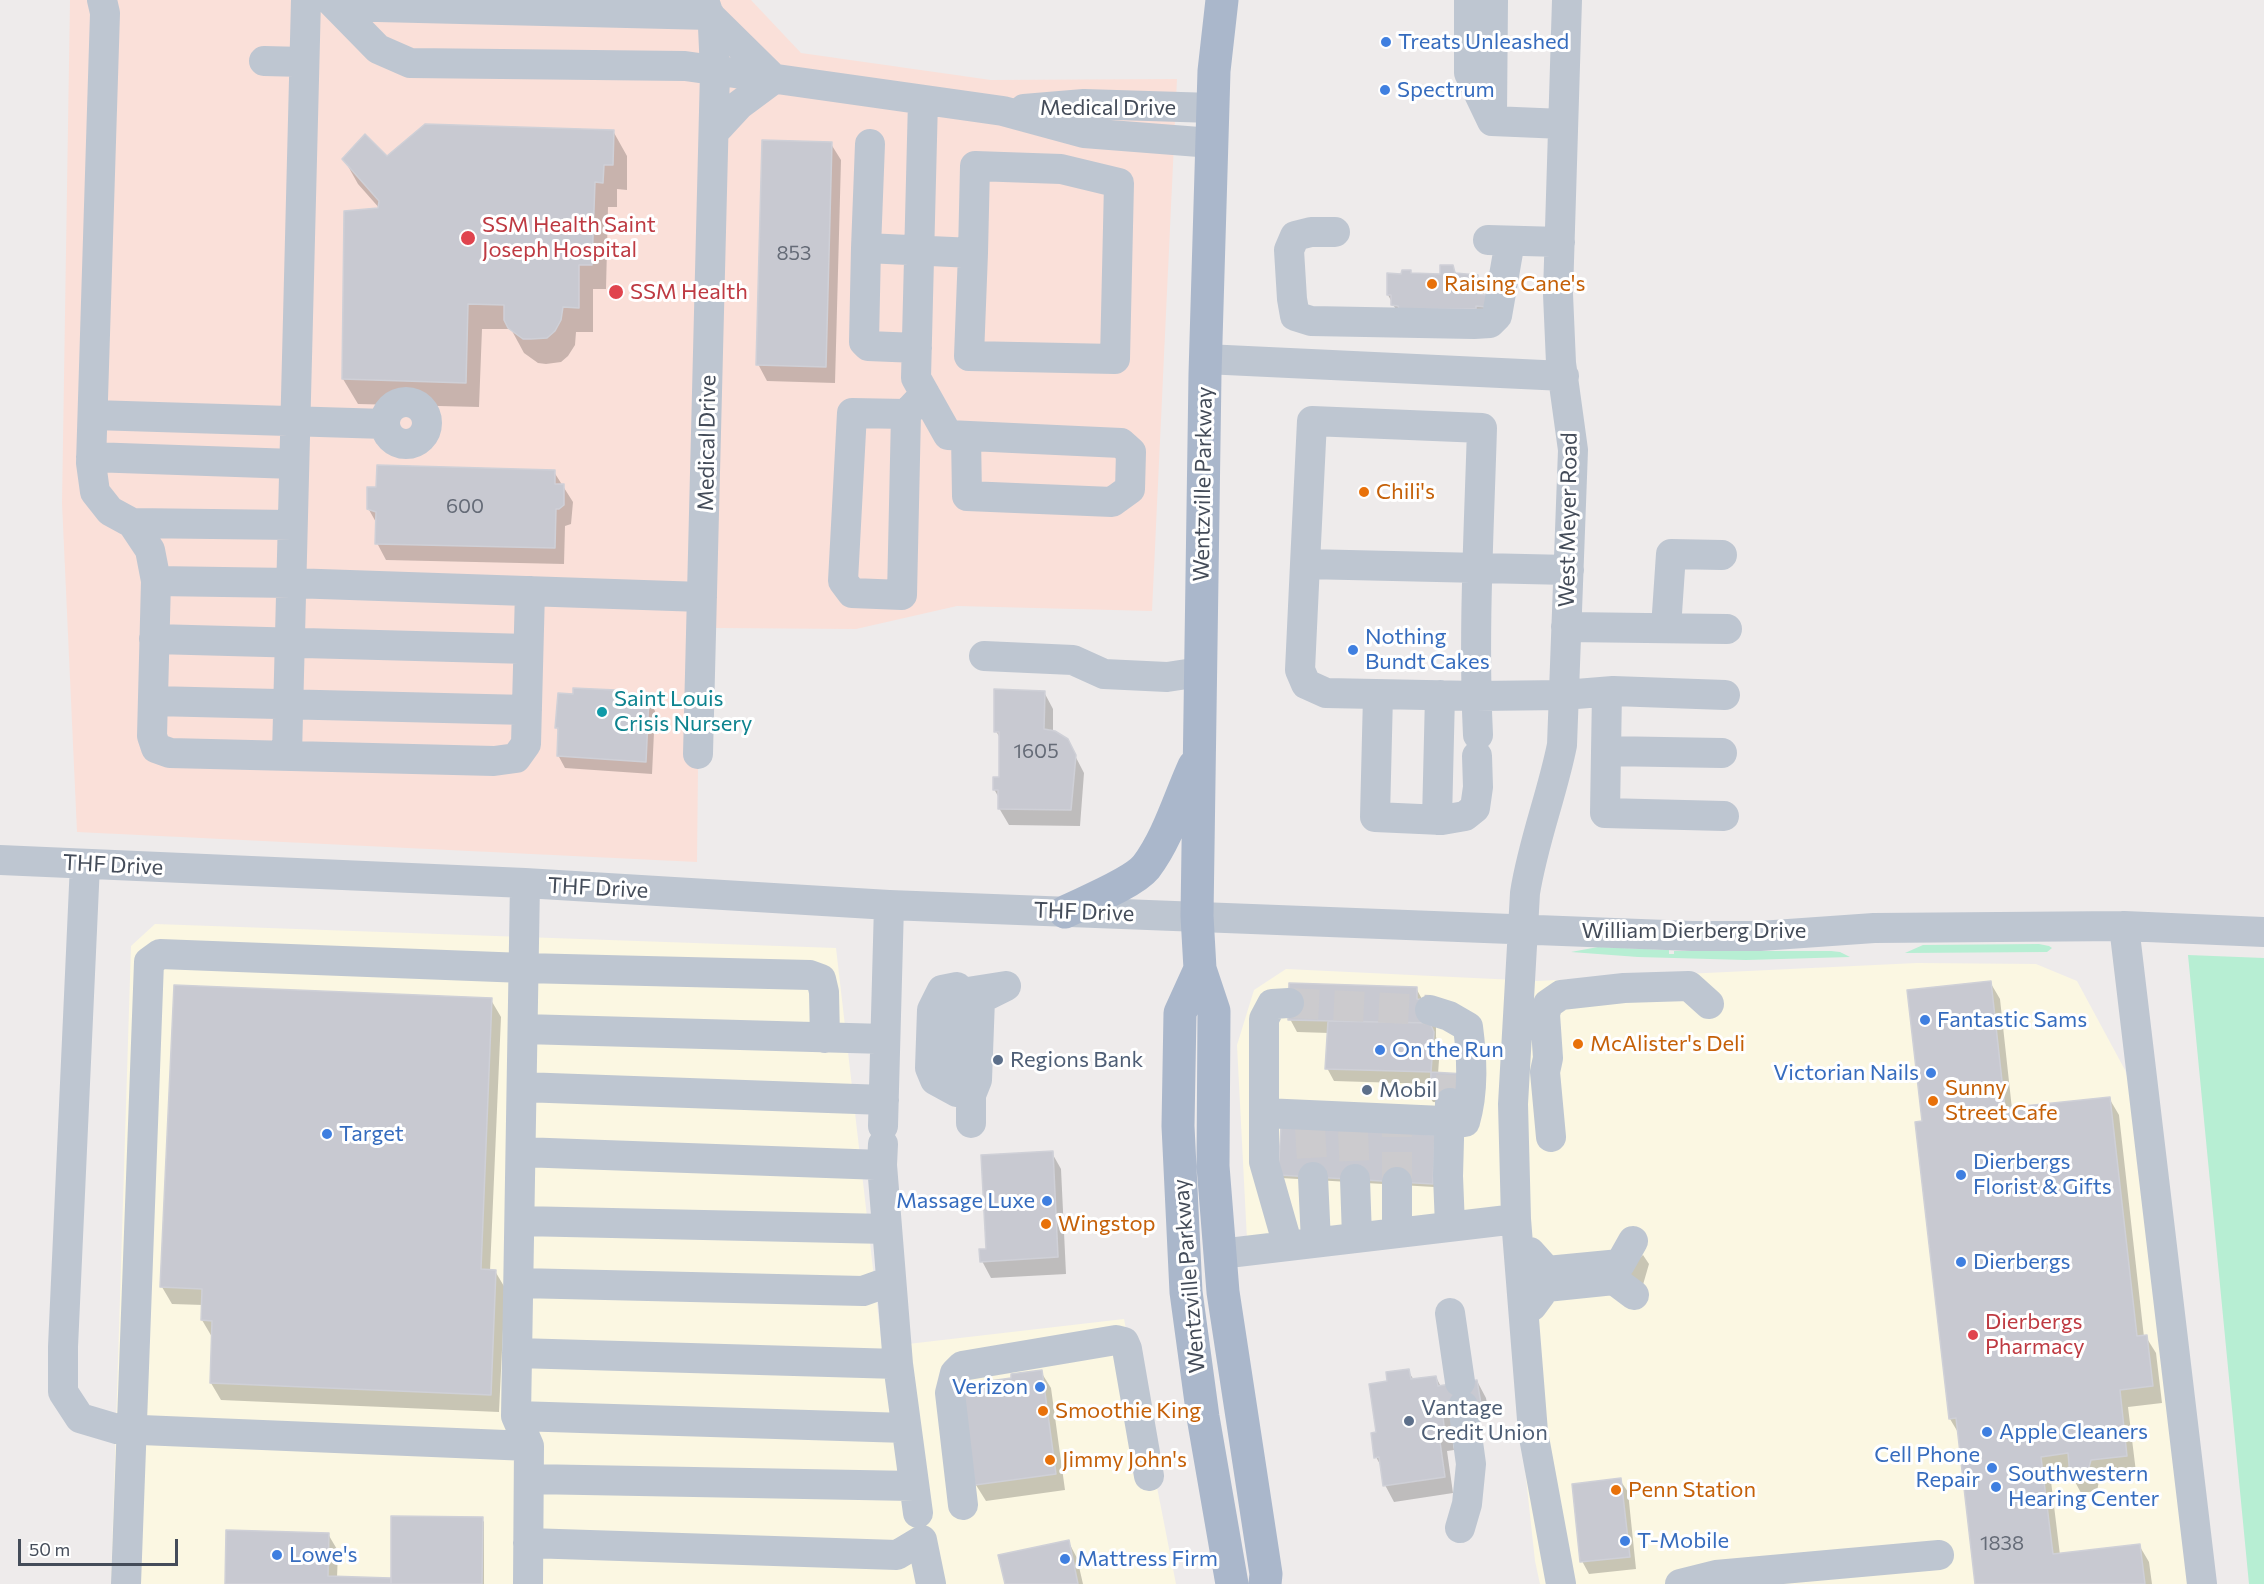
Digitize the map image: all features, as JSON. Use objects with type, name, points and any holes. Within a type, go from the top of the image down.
[{"type":"main road","name":"Wentzville Parkway","points":[[1222,0],[1214,71],[1205,359],[1197,916],[1200,969],[1214,1011],[1213,1166],[1223,1292],[1268,1580]]},
{"type":"main road","points":[[1065,912],[1115,888],[1145,868],[1162,840],[1199,754]]},
{"type":"main road","name":"Wentzville Parkway","points":[[1200,969],[1180,1013],[1178,1126],[1186,1292],[1205,1428],[1232,1584]]},
{"type":"street","points":[[102,0],[105,13],[91,457],[95,492],[110,511],[132,523],[150,550],[156,581],[152,736],[156,747],[170,753],[494,761],[516,758],[526,744],[530,591]]},
{"type":"street","points":[[287,755],[306,0]]},
{"type":"street","points":[[1469,0],[1469,74],[1492,121]]},
{"type":"street","points":[[1492,121],[1493,0]]},
{"type":"street","name":"West Meyer Road","points":[[1561,1584],[1533,1432],[1516,1219],[1513,1104],[1522,928],[1530,861],[1555,779],[1562,745],[1573,450],[1561,363],[1558,294],[1568,0]]},
{"type":"street","points":[[333,3],[708,11],[774,79],[739,105],[714,132]]},
{"type":"street","name":"Medical Drive","points":[[333,3],[378,49],[410,63],[685,66],[1003,111],[1084,133],[1212,143]]},
{"type":"street","name":"Medical Drive","points":[[698,754],[715,71],[708,11]]},
{"type":"street","points":[[264,61],[304,62]]},
{"type":"street","points":[[916,404],[852,413],[843,581],[852,593],[902,595],[916,404],[923,100]]},
{"type":"street","name":"Medical Drive","points":[[1003,111],[1084,104],[1213,108]]},
{"type":"street","points":[[1492,121],[1563,124]]},
{"type":"street","points":[[870,144],[864,342],[868,346],[917,348]]},
{"type":"street","points":[[975,166],[1061,169],[1119,183],[1115,359],[969,356],[973,253],[975,166]]},
{"type":"street","points":[[1335,232],[1311,232],[1295,236],[1289,250],[1295,316],[1311,321],[1490,323],[1497,316],[1499,240],[1560,242]]},
{"type":"street","points":[[867,248],[973,253]]},
{"type":"street","points":[[1205,359],[1564,376]]},
{"type":"street","points":[[916,404],[948,435],[1121,443],[1131,452],[1130,489],[1112,502],[967,496],[966,436]]},
{"type":"street","points":[[93,415],[385,424]]},
{"type":"street","points":[[1378,695],[1375,817],[1437,820],[1465,816],[1475,808],[1478,787],[1476,696],[1477,568],[1482,428],[1312,421],[1300,670],[1306,684],[1326,693],[1378,695],[1476,696],[1564,695],[1607,692],[1725,695]]},
{"type":"street","points":[[91,457],[294,464]]},
{"type":"street","points":[[132,523],[292,525]]},
{"type":"street","points":[[1666,628],[1671,554],[1722,555]]},
{"type":"street","points":[[1305,564],[1569,570]]},
{"type":"street","points":[[156,581],[291,583],[702,597]]},
{"type":"street","points":[[1566,627],[1727,629]]},
{"type":"street","points":[[154,639],[528,649]]},
{"type":"street","points":[[984,656],[1073,660],[1104,674],[1167,677],[1200,672]]},
{"type":"street","points":[[1607,692],[1605,813],[1724,816]]},
{"type":"street","points":[[1437,820],[1440,695]]},
{"type":"street","points":[[153,701],[527,710]]},
{"type":"street","points":[[1606,752],[1722,753]]},
{"type":"street","name":"THF Drive","points":[[0,860],[525,883],[889,905],[1197,916]]},
{"type":"street","points":[[85,864],[63,1392],[80,1418],[117,1429],[132,1430],[529,1446]]},
{"type":"street","points":[[525,883],[516,1416],[529,1446],[528,1584]]},
{"type":"street","points":[[529,1479],[916,1499],[898,1364],[887,1229],[883,1134],[889,905]]},
{"type":"street","name":"William Dierberg Drive","points":[[1197,916],[1692,936],[1760,936],[1874,928],[2124,926],[2264,932]]},
{"type":"street","points":[[2124,926],[2202,1584]]},
{"type":"street","points":[[126,1584],[149,962],[160,954],[524,968],[810,975],[821,979],[824,992],[825,1038]]},
{"type":"street","points":[[1006,986],[988,1007],[986,1079],[971,1109],[957,1092],[943,1085],[944,997],[957,987],[1006,986]]},
{"type":"street","points":[[1551,1137],[1545,1072],[1548,1058],[1545,1014],[1548,1004],[1561,995],[1624,988],[1689,986],[1709,1004]]},
{"type":"street","points":[[1289,1004],[1272,1004],[1264,1019],[1264,1162],[1302,1244]]},
{"type":"street","points":[[1450,1099],[1465,1122],[1471,1091],[1472,1054],[1468,1027],[1440,1013],[1450,1099],[1450,1226]]},
{"type":"street","points":[[523,1029],[885,1039]]},
{"type":"street","points":[[522,1087],[883,1134]]},
{"type":"street","points":[[1264,1113],[1310,1122],[1398,1126],[1450,1099]]},
{"type":"street","points":[[521,1152],[883,1134]]},
{"type":"street","points":[[1302,1244],[1313,1177]]},
{"type":"street","points":[[1355,1179],[1357,1237]]},
{"type":"street","points":[[1397,1182],[1397,1233]]},
{"type":"street","points":[[1220,1254],[1516,1219]]},
{"type":"street","points":[[520,1221],[887,1229]]},
{"type":"street","points":[[1530,1252],[1547,1271],[1620,1264],[1633,1241]]},
{"type":"street","points":[[1532,1306],[1546,1287],[1614,1280],[1634,1295]]},
{"type":"street","points":[[519,1283],[863,1291],[891,1281]]},
{"type":"street","points":[[1450,1313],[1471,1464],[1467,1504],[1460,1528]]},
{"type":"street","points":[[963,1505],[950,1393],[955,1373],[962,1366],[1116,1340],[1124,1342],[1127,1349],[1149,1476]]},
{"type":"street","points":[[518,1353],[898,1364]]},
{"type":"street","points":[[516,1416],[906,1428]]},
{"type":"street","points":[[528,1544],[897,1555],[922,1540],[931,1584]]},
{"type":"street","points":[[1680,1584],[1716,1575],[1939,1555]]},
{"type":"shaded area","name":"SSM Health","points":[[70,0],[751,0],[801,53],[991,80],[1177,79],[1152,611],[957,606],[856,629],[716,628],[707,746],[698,767],[697,862],[77,832],[62,503]]},
{"type":"shaded area","points":[[155,924],[836,948],[882,1347],[1124,1319],[1176,1584],[111,1584],[131,946]]},
{"type":"shaded area","points":[[1917,963],[2036,964],[2077,981],[2125,1070],[2139,1112],[2208,1584],[1540,1584],[1535,1561],[1517,1395],[1502,1213],[1247,1240],[1237,1045],[1254,990],[1286,969],[1537,981]]},
{"type":"green space","points":[[2039,944],[2052,948],[2047,952],[1905,953],[1923,945]]},
{"type":"green space","points":[[1598,947],[1669,950],[1669,954],[1674,954],[1674,951],[1831,951],[1850,957],[1746,960],[1638,957],[1571,952]]},
{"type":"green space","points":[[2188,955],[2264,958],[2264,1584],[2249,1584]]},
{"type":"building","name":"SSM Health Saint Joseph Hospital","points":[[425,124],[614,130],[613,165],[604,165],[603,183],[595,182],[592,265],[579,265],[579,308],[563,307],[561,320],[555,331],[547,338],[523,339],[508,328],[504,320],[504,305],[468,304],[466,383],[342,379],[344,211],[378,208],[379,201],[342,159],[365,134],[387,156]]},
{"type":"building","points":[[762,140],[832,142],[826,367],[756,365]]},
{"type":"building","name":"Raising Cane's","points":[[1440,265],[1453,265],[1455,273],[1478,275],[1478,294],[1488,295],[1487,307],[1399,309],[1398,306],[1391,305],[1391,295],[1387,295],[1387,273],[1401,274],[1402,270],[1411,270],[1411,273],[1440,274]]},
{"type":"building","points":[[377,465],[555,470],[555,484],[564,484],[564,505],[556,509],[555,548],[375,544],[376,512],[367,509],[367,487],[376,487]]},
{"type":"building","name":"Saint Louis Crisis Nursery","points":[[573,688],[616,690],[617,696],[649,697],[646,762],[557,756],[558,728],[555,728],[558,693],[573,694]]},
{"type":"building","points":[[994,689],[1045,691],[1044,729],[1055,731],[1068,739],[1076,755],[1071,810],[998,809],[998,790],[993,790],[993,777],[999,777],[999,732],[994,732]]},
{"type":"building","points":[[1991,981],[2005,1108],[2110,1097],[2137,1336],[2147,1335],[2153,1386],[2120,1390],[2127,1456],[2091,1460],[2087,1475],[2070,1477],[2068,1453],[2041,1457],[2053,1554],[2140,1544],[2145,1584],[1975,1584],[1956,1418],[1949,1419],[1915,1122],[1922,1121],[1907,990]]},
{"type":"building","points":[[1289,983],[1417,987],[1417,999],[1430,1000],[1430,1023],[1288,1020]]},
{"type":"building","name":"Target","points":[[174,985],[492,998],[481,1269],[496,1270],[491,1395],[210,1383],[212,1321],[201,1320],[202,1289],[160,1287]]},
{"type":"building","name":"On the Run","points":[[1328,1021],[1430,1023],[1434,1032],[1431,1072],[1325,1069]]},
{"type":"building","points":[[1431,1072],[1466,1074],[1450,1100],[1430,1099]]},
{"type":"building","points":[[1281,1126],[1435,1135],[1433,1184],[1278,1175]]},
{"type":"building","points":[[1053,1151],[1058,1257],[980,1262],[979,1249],[986,1249],[981,1155]]},
{"type":"building","name":"Vantage Credit Union","points":[[1409,1369],[1411,1379],[1436,1376],[1438,1386],[1477,1380],[1481,1404],[1442,1409],[1445,1434],[1439,1435],[1445,1477],[1383,1486],[1379,1457],[1374,1458],[1371,1433],[1376,1432],[1369,1384],[1387,1381],[1386,1372]]},
{"type":"building","points":[[1042,1370],[1056,1474],[975,1485],[961,1385],[1011,1378],[1011,1374]]},
{"type":"building","points":[[1621,1478],[1630,1557],[1580,1562],[1572,1484]]},
{"type":"building","points":[[391,1516],[483,1517],[482,1584],[391,1584]]},
{"type":"building","name":"Lowe's","points":[[226,1530],[329,1533],[328,1576],[391,1578],[391,1584],[225,1584]]},
{"type":"building","points":[[1069,1540],[1078,1584],[1005,1584],[998,1555]]},
{"type":"tunnel","points":[[1289,1003],[1430,1010]]},
{"type":"tunnel","points":[[1450,1100],[1451,1075]]},
{"type":"tunnel","points":[[1310,1128],[1313,1177]]},
{"type":"tunnel","points":[[1353,1131],[1355,1179]]},
{"type":"tunnel","points":[[1397,1133],[1397,1182]]},
{"type":"place","name":"Treats Unleashed","points":[[1386,42]]},
{"type":"place","name":"Spectrum","points":[[1385,90]]},
{"type":"place","name":"SSM Health Saint Joseph Hospital","points":[[468,238]]},
{"type":"place","name":"Raising Cane's","points":[[1432,284]]},
{"type":"place","name":"SSM Health","points":[[616,292]]},
{"type":"place","name":"Chili's","points":[[1364,492]]},
{"type":"place","name":"Nothing Bundt Cakes","points":[[1353,650]]},
{"type":"place","name":"Saint Louis Crisis Nursery","points":[[602,712]]},
{"type":"place","name":"Fantastic Sams","points":[[1925,1020]]},
{"type":"place","name":"McAlister's Deli","points":[[1578,1044]]},
{"type":"place","name":"On the Run","points":[[1380,1050]]},
{"type":"place","name":"Regions Bank","points":[[998,1060]]},
{"type":"place","name":"Victorian Nails","points":[[1931,1073]]},
{"type":"place","name":"Mobil","points":[[1367,1090]]},
{"type":"place","name":"Sunny Street Cafe","points":[[1933,1101]]},
{"type":"place","name":"Target","points":[[327,1134]]},
{"type":"place","name":"Dierbergs Florist & Gifts","points":[[1961,1175]]},
{"type":"place","name":"Massage Luxe","points":[[1047,1201]]},
{"type":"place","name":"Wingstop","points":[[1046,1224]]},
{"type":"place","name":"Dierbergs","points":[[1961,1262]]},
{"type":"place","name":"Dierbergs Pharmacy","points":[[1973,1335]]},
{"type":"place","name":"Verizon","points":[[1040,1387]]},
{"type":"place","name":"Smoothie King","points":[[1043,1411]]},
{"type":"place","name":"Vantage Credit Union","points":[[1409,1421]]},
{"type":"place","name":"Apple Cleaners","points":[[1987,1432]]},
{"type":"place","name":"Jimmy John's","points":[[1050,1460]]},
{"type":"place","name":"Cell Phone Repair","points":[[1992,1468]]},
{"type":"place","name":"Southwestern Hearing Center","points":[[1996,1487]]},
{"type":"place","name":"Penn Station","points":[[1616,1490]]},
{"type":"place","name":"T-Mobile","points":[[1625,1541]]},
{"type":"place","name":"Lowe's","points":[[277,1555]]},
{"type":"place","name":"Mattress Firm","points":[[1065,1559]]}]
